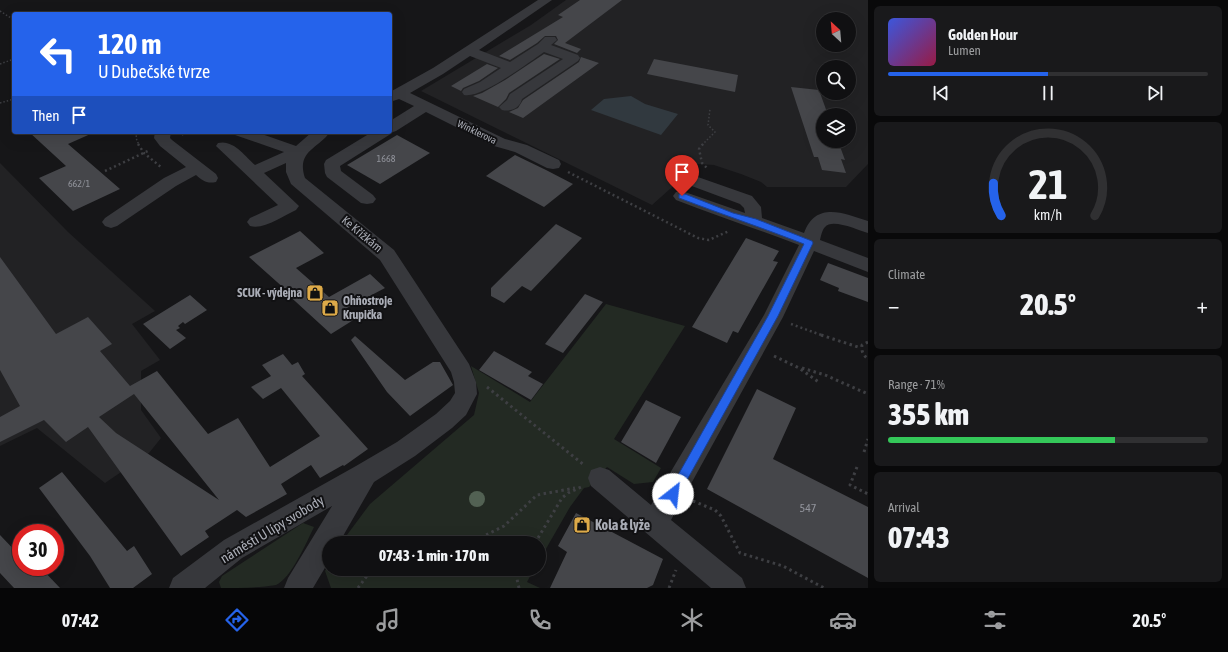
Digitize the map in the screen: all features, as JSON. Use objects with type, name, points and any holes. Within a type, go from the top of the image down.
[{"type":"street","points":[[394,96],[470,51],[546,0]]},
{"type":"street","points":[[469,92],[486,85],[547,44],[573,58],[511,102],[486,85]]},
{"type":"street","points":[[470,51],[512,68]]},
{"type":"street","name":"Winklerova","points":[[394,96],[424,107],[500,143],[521,148],[553,164]]},
{"type":"street","points":[[392,127],[424,107]]},
{"type":"street","points":[[246,134],[298,152]]},
{"type":"street","points":[[253,172],[298,152],[319,134]]},
{"type":"street","points":[[367,199],[333,173],[332,164],[380,134]]},
{"type":"street","points":[[111,222],[175,179],[203,173],[165,137]]},
{"type":"street","points":[[224,146],[290,206],[256,222]]},
{"type":"street","name":"Ke Křížkám","points":[[298,152],[293,166],[297,180],[387,255],[461,370]]},
{"type":"street","points":[[695,181],[746,200],[755,210],[753,221]]},
{"type":"street","points":[[682,196],[730,215],[753,221],[868,265]]},
{"type":"street","points":[[655,523],[673,494],[773,316],[809,243],[816,225],[822,220],[837,217],[849,220],[865,218]]},
{"type":"street","name":"náměstí U lípy svobody","points":[[183,588],[233,549],[406,449],[458,408],[466,394],[465,382],[461,370]]},
{"type":"street","name":"náměstí U lípy svobody","points":[[298,588],[365,474]]},
{"type":"street","points":[[590,483],[655,523],[732,588]]},
{"type":"path","points":[[0,11],[12,19]]},
{"type":"path","points":[[0,64],[12,60]]},
{"type":"path","points":[[0,103],[12,100]]},
{"type":"path","points":[[695,181],[708,169],[702,163],[699,149],[715,132],[708,125],[710,109]]},
{"type":"path","points":[[136,134],[135,140],[137,146],[143,153],[175,179]]},
{"type":"path","points":[[105,171],[143,153],[165,137],[179,134]]},
{"type":"path","points":[[553,164],[704,240],[717,237],[753,221]]},
{"type":"path","points":[[793,325],[861,348]]},
{"type":"path","points":[[861,348],[862,345],[868,342]]},
{"type":"path","points":[[756,347],[799,368],[825,375],[868,394]]},
{"type":"path","points":[[861,348],[863,355],[868,359]]},
{"type":"path","points":[[799,368],[820,384]]},
{"type":"path","points":[[461,370],[488,388],[590,483]]},
{"type":"path","points":[[864,452],[868,439]]},
{"type":"path","points":[[857,467],[850,485],[868,494]]},
{"type":"path","points":[[484,536],[504,526],[537,495],[590,483]]},
{"type":"path","points":[[539,536],[562,498],[568,493],[590,483]]},
{"type":"path","points":[[673,494],[715,510],[721,516],[740,553],[783,566],[824,588]]},
{"type":"path","points":[[358,588],[367,576]]},
{"type":"path","points":[[518,576],[519,588]]},
{"type":"shaded area","points":[[566,0],[868,0],[868,164],[846,187],[767,187],[761,182],[714,165],[698,164],[652,205],[421,91],[531,25]]},
{"type":"shaded area","points":[[631,96],[645,104],[678,114],[661,135],[591,110],[604,99]]},
{"type":"shaded area","points":[[0,163],[68,232],[155,311],[132,324],[160,360],[141,371],[141,410],[161,438],[149,453],[105,483],[37,428],[0,446]]},
{"type":"shaded area","points":[[606,304],[685,326],[614,439],[661,468],[653,482],[634,484],[607,467],[589,487],[584,488],[570,507],[546,549],[546,536],[346,536],[370,504],[474,415],[479,393],[471,366],[530,402]]},
{"type":"shaded area","points":[[303,523],[314,527],[293,568],[282,581],[276,585],[269,586],[221,588],[219,582],[222,576]]},
{"type":"shaded area","points":[[327,576],[530,576],[527,582],[540,588],[331,588]]},
{"type":"building","points":[[580,0],[622,0],[565,43],[581,49],[577,53],[554,44],[558,40],[556,36],[545,36],[537,43],[510,60],[499,56],[563,17],[558,15]]},
{"type":"building","points":[[544,54],[560,59],[509,93],[506,99],[498,107],[473,96],[482,93],[505,80]]},
{"type":"building","points":[[581,57],[599,63],[523,118],[509,112],[518,108],[523,100],[579,62]]},
{"type":"building","points":[[654,59],[738,75],[735,92],[647,74]]},
{"type":"building","points":[[487,64],[498,68],[479,81],[463,88],[461,91],[451,86]]},
{"type":"building","points":[[791,87],[816,90],[816,100],[823,100],[825,108],[816,108],[816,148],[841,148],[845,160],[841,159],[846,173],[822,170],[818,157],[814,157]]},
{"type":"building","points":[[31,134],[90,134],[68,144],[120,189],[73,211],[39,178],[66,166]]},
{"type":"building","points":[[397,135],[430,153],[380,184],[347,165]]},
{"type":"building","points":[[515,155],[573,184],[544,207],[486,176]]},
{"type":"building","points":[[556,224],[582,238],[531,291],[522,286],[504,303],[491,296],[491,288]]},
{"type":"building","points":[[300,231],[324,253],[296,268],[329,297],[370,274],[385,288],[345,309],[355,319],[331,334],[284,291],[286,290],[249,257]]},
{"type":"building","points":[[746,238],[779,251],[773,261],[778,262],[738,333],[733,331],[727,343],[692,327]]},
{"type":"building","points":[[0,257],[56,334],[88,317],[112,344],[100,351],[130,386],[157,371],[208,434],[238,418],[270,467],[320,436],[281,388],[263,399],[251,387],[271,376],[262,365],[283,354],[292,365],[298,362],[305,374],[302,376],[368,449],[344,466],[343,465],[320,478],[311,465],[281,484],[287,494],[246,517],[237,510],[205,531],[209,537],[181,556],[88,427],[66,442],[44,420],[0,442],[0,417],[20,406],[0,370]],"holes":[[[134,394],[219,500],[116,433],[99,417]]]},
{"type":"building","points":[[828,263],[868,278],[868,302],[838,291],[839,288],[820,280]]},
{"type":"building","points":[[585,294],[603,302],[563,353],[545,344]]},
{"type":"building","points":[[190,295],[207,310],[185,324],[183,322],[178,326],[180,328],[176,330],[186,338],[170,349],[143,324]]},
{"type":"building","points":[[355,336],[405,380],[433,362],[440,362],[453,385],[410,416],[387,392],[351,340]]},
{"type":"building","points":[[494,351],[532,372],[528,376],[543,384],[531,400],[479,370]]},
{"type":"building","points":[[757,389],[796,408],[773,459],[868,507],[868,578],[707,489]]},
{"type":"building","points":[[646,400],[681,417],[656,463],[621,442]]},
{"type":"building","points":[[62,472],[127,551],[134,546],[152,574],[133,588],[110,588],[90,556],[39,488]]},
{"type":"building","points":[[576,513],[663,559],[653,585],[647,588],[550,588],[567,552],[558,546]]},
{"type":"building","points":[[0,535],[12,548],[12,576],[49,576],[60,588],[14,588],[0,573]]},
{"type":"place","name":"SCUK - výdejna","points":[[315,293]]},
{"type":"place","name":"Ohňostroje Krupička","points":[[330,308]]},
{"type":"place","name":"Kola & lyže","points":[[582,525]]},
{"type":"route","points":[[673,494],[773,316],[809,243],[682,196]]}]
